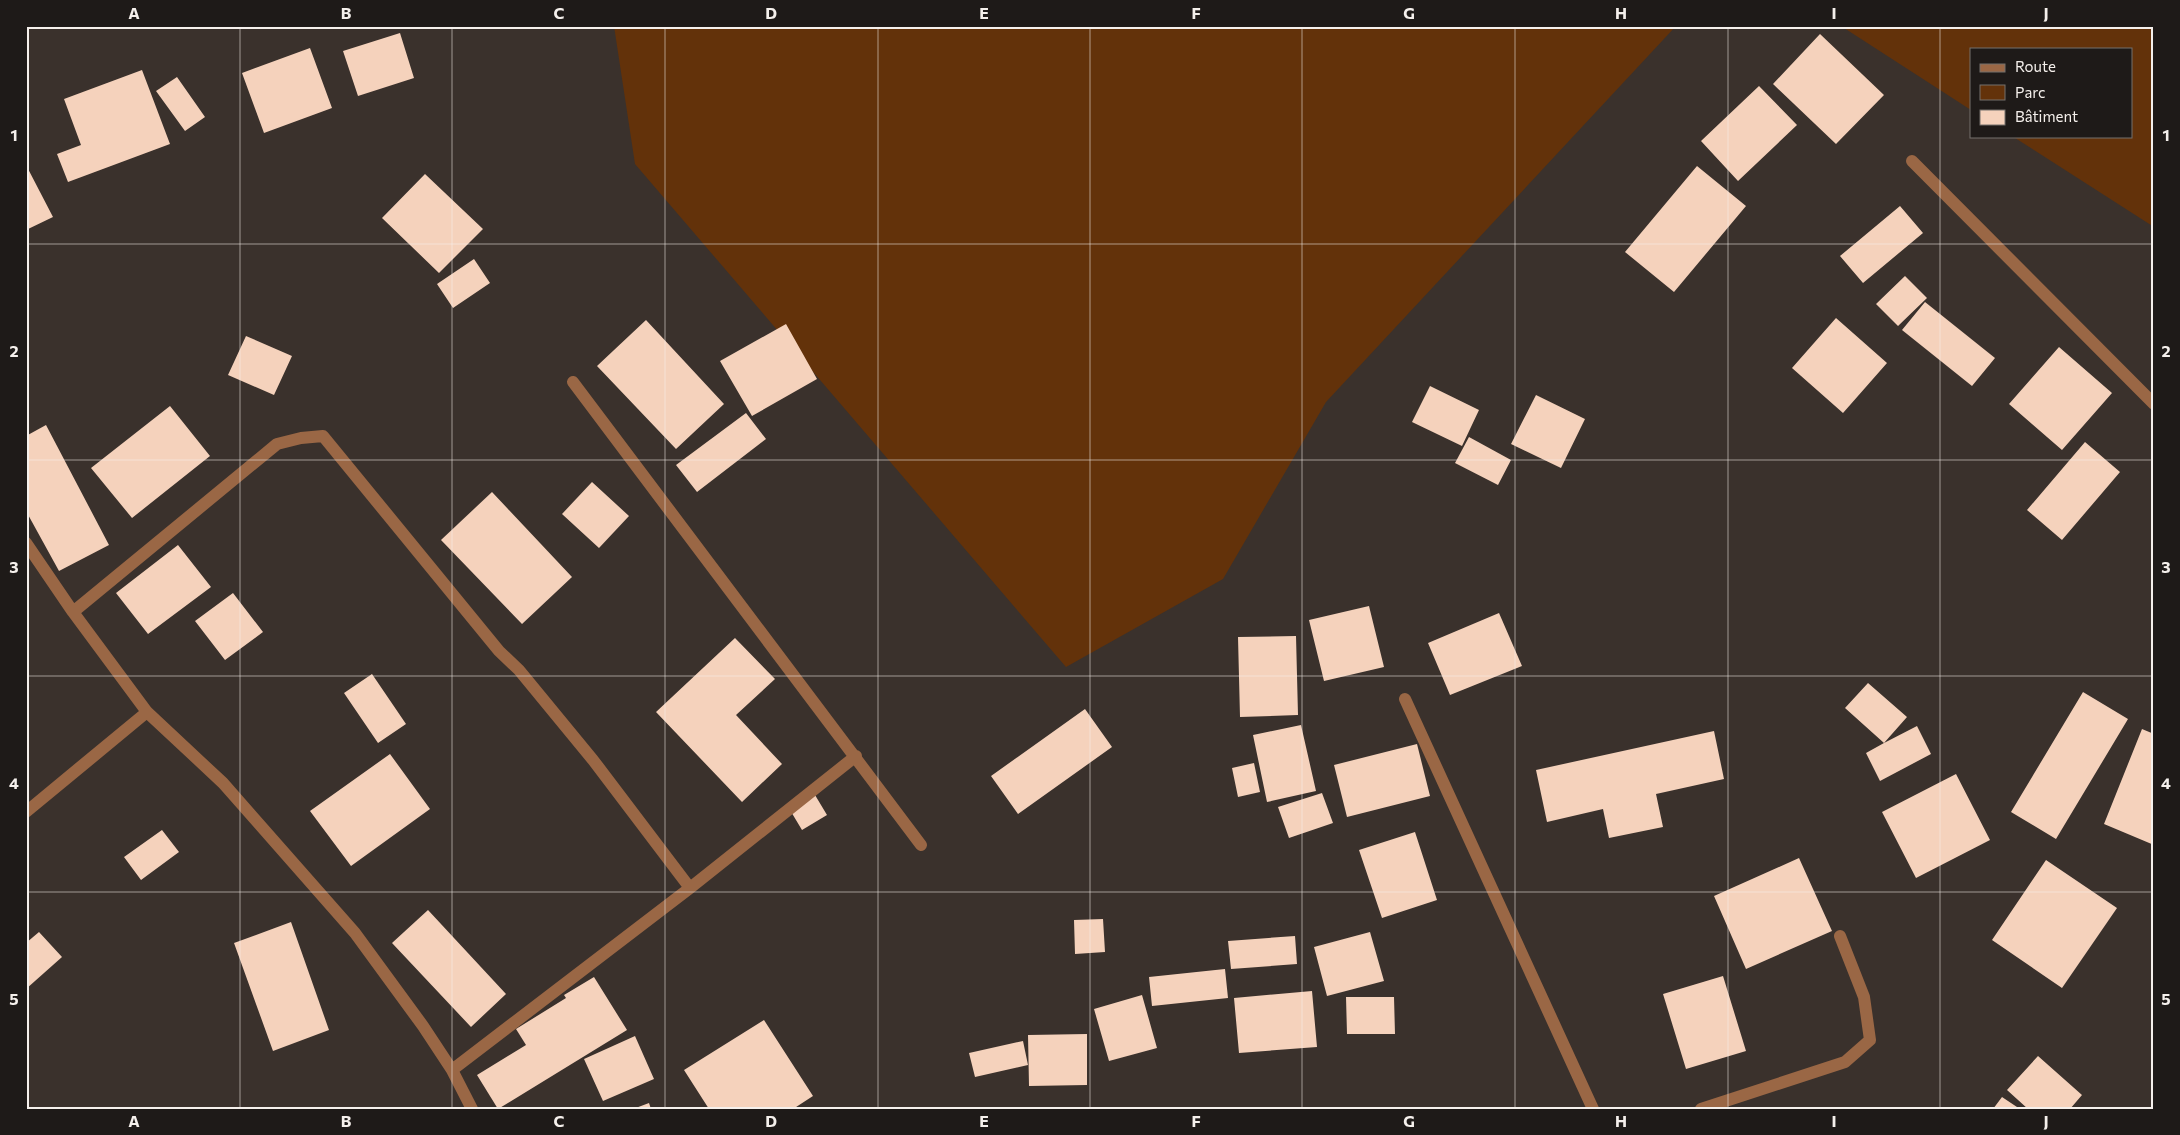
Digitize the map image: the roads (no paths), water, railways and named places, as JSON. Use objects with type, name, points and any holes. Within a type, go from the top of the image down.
[{"type":"street","points":[[1912,161],[2154,404]]},
{"type":"street","points":[[573,382],[856,756],[921,846]]},
{"type":"street","points":[[74,612],[277,444],[301,438],[323,436],[493,643],[519,670],[592,760],[690,888]]},
{"type":"street","points":[[26,543],[147,712],[223,783],[355,933],[423,1026],[452,1070],[472,1109]]},
{"type":"street","points":[[1405,699],[1593,1109]]},
{"type":"street","points":[[26,812],[147,712]]},
{"type":"street","points":[[452,1070],[690,888],[856,756]]},
{"type":"street","points":[[1701,1109],[1845,1062],[1870,1040],[1864,997],[1840,936]]}]
